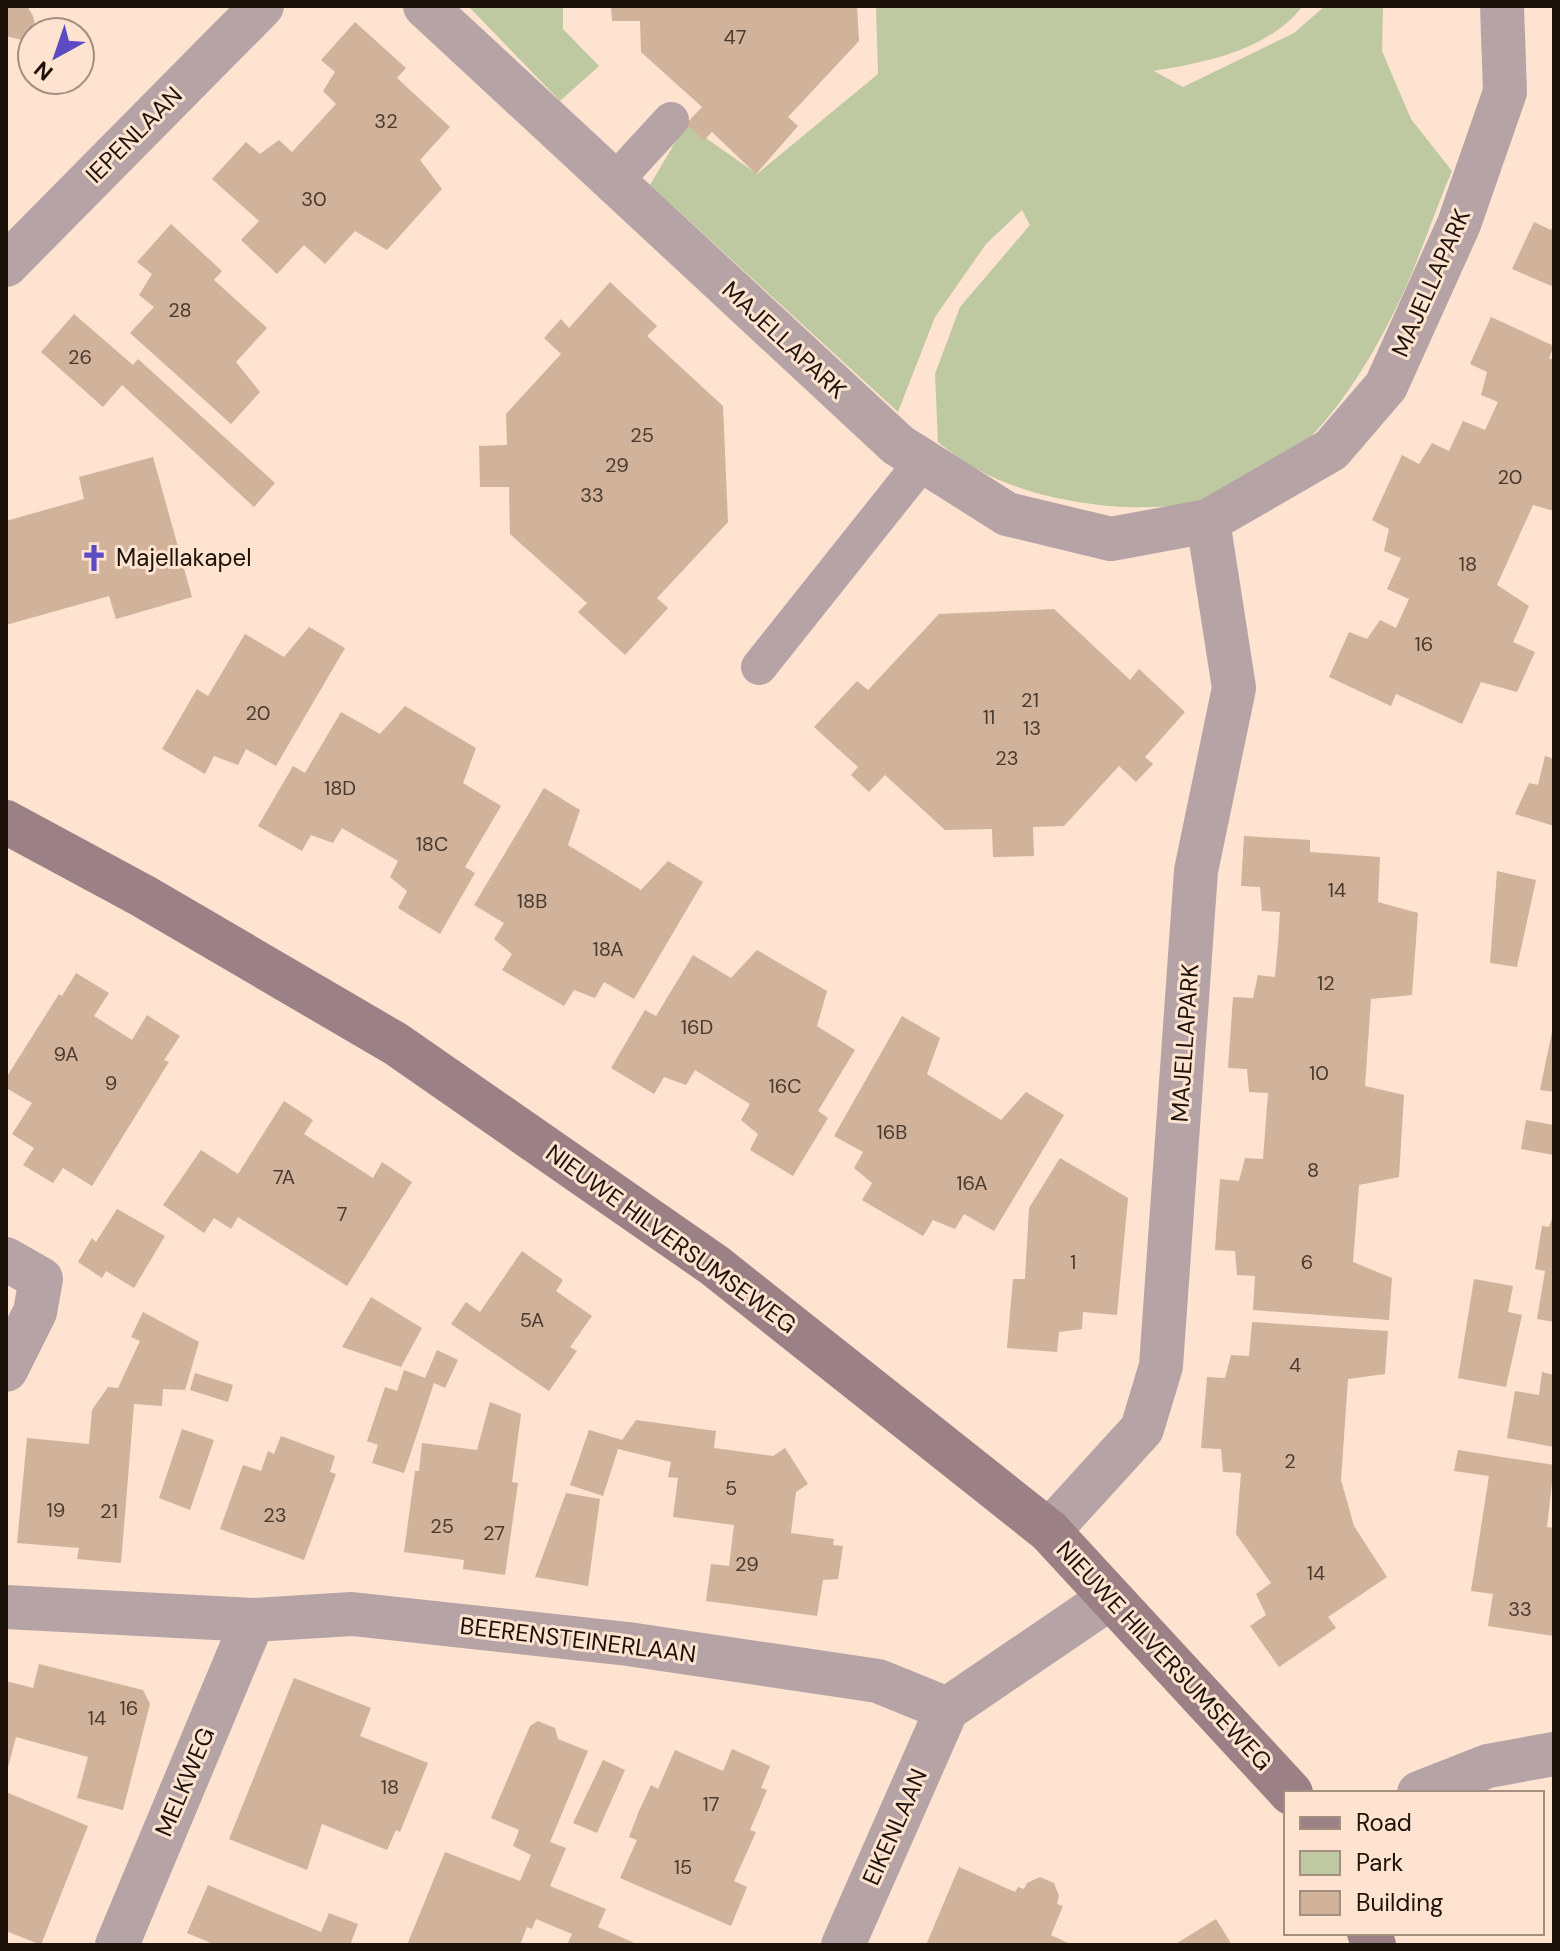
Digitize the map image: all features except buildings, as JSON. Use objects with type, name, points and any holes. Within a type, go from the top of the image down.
[{"type":"street","name":"IEPENLAAN","points":[[6,265],[262,6]]},
{"type":"street","name":"MAJELLAPARK","points":[[425,6],[898,445],[1007,514],[1111,539],[1208,521],[1331,450],[1386,386],[1459,224],[1505,92],[1502,6]]},
{"type":"street","name":"MAJELLAPARK","points":[[1049,1531],[1142,1429],[1161,1366],[1196,871],[1234,688],[1208,521]]},
{"type":"street","name":"NIEUWE HILVERSUMSEWEG","points":[[6,822],[143,896],[396,1044],[714,1265],[1049,1531],[1289,1791]]},
{"type":"street","points":[[6,1259],[41,1279],[35,1312],[6,1370]]},
{"type":"street","points":[[947,1709],[1110,1598]]},
{"type":"street","name":"BEERENSTEINERLAAN","points":[[6,1607],[253,1620],[352,1614],[628,1644],[878,1681],[947,1709]]},
{"type":"street","name":"MELKWEG","points":[[117,1945],[253,1620]]},
{"type":"street","name":"EIKENLAAN","points":[[843,1945],[947,1709]]},
{"type":"street","points":[[1424,1791],[1488,1766],[1554,1754]]},
{"type":"lane","points":[[614,182],[671,120]]},
{"type":"lane","points":[[759,667],[923,461]]},
{"type":"green space","points":[[563,6],[563,29],[599,66],[560,101],[470,8]]},
{"type":"green space","points":[[876,6],[1303,6],[1272,34],[1254,44],[1215,58],[1154,71],[1183,87],[1294,33],[1325,6],[1383,6],[1382,51],[1411,119],[1452,171],[1405,289],[1376,346],[1339,403],[1295,453],[1242,488],[1208,500],[1172,506],[1117,507],[1077,502],[1035,493],[994,478],[938,442],[935,374],[960,307],[1030,225],[1022,210],[986,244],[935,317],[898,412],[650,185],[686,124],[757,174],[878,74]]},
{"type":"place","name":"Majellakapel","points":[[94,558]]}]
